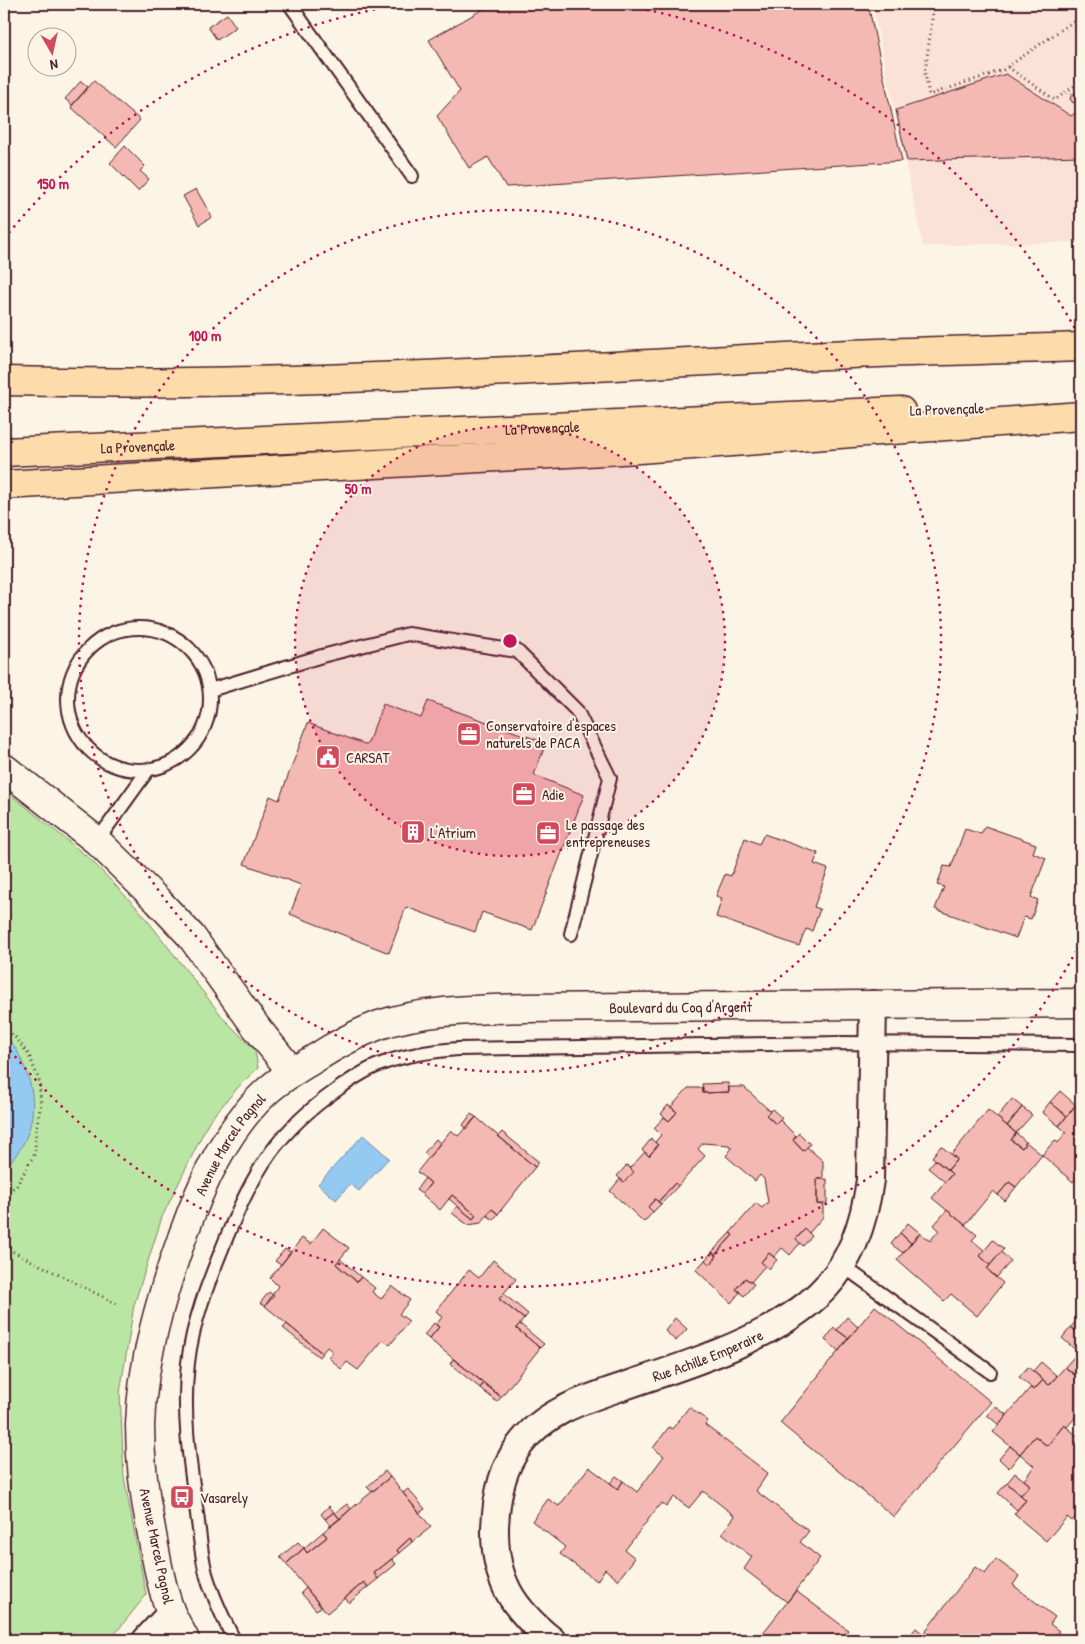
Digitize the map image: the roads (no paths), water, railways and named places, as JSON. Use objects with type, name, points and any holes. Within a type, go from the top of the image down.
[{"type":"highway","points":[[4,381],[87,383],[376,378],[829,355],[1081,347]]},
{"type":"highway","name":"La Provençale","points":[[4,452],[1081,404]]},
{"type":"highway","points":[[4,484],[639,448],[1081,416]]},
{"type":"street","points":[[4,768],[97,841],[191,936],[256,1027],[292,1072]]},
{"type":"street","name":"Boulevard du Coq d'Argent","points":[[292,1072],[346,1040],[380,1025],[412,1017],[454,1011],[525,1008],[1081,1003]]},
{"type":"street","name":"Rue Achille Emperaire","points":[[552,1640],[528,1620],[508,1594],[498,1557],[495,1539],[495,1512],[508,1464],[519,1445],[542,1422],[567,1407],[687,1365],[780,1323],[818,1295],[843,1266],[866,1208],[870,1180],[873,1004]]},
{"type":"street","name":"Avenue Marcel Pagnol","points":[[185,1640],[171,1613],[155,1553],[143,1486],[140,1424],[148,1356],[168,1275],[191,1211],[215,1162],[242,1117],[265,1092],[292,1072]]},
{"type":"street","points":[[146,1640],[171,1613]]},
{"type":"lane","points":[[292,6],[412,176]]},
{"type":"lane","points":[[146,628],[170,634],[189,648],[203,668],[210,690],[209,713],[202,734],[188,752],[170,764],[148,770],[124,769],[102,760],[84,744],[72,724],[67,700],[70,680],[82,656],[100,639],[122,630],[146,628]]},
{"type":"lane","points":[[210,690],[322,656],[408,634],[518,651],[578,711],[610,778],[571,934]]},
{"type":"lane","points":[[97,841],[148,770]]},
{"type":"lane","points":[[234,1640],[211,1588],[201,1546],[187,1439],[188,1363],[198,1312],[248,1188],[286,1131],[316,1104],[349,1082],[383,1063],[420,1053],[439,1051],[872,1043],[1081,1045]]},
{"type":"lane","points":[[843,1266],[990,1372]]},
{"type":"water","points":[[4,1036],[14,1046],[25,1068],[30,1082],[33,1109],[31,1122],[22,1146],[4,1168]]},
{"type":"water","points":[[363,1135],[389,1158],[359,1191],[350,1184],[336,1200],[318,1184]]},
{"type":"place","name":"Conservatoire d'espaces naturels de PACA","points":[[469,734]]},
{"type":"place","name":"CARSAT","points":[[328,757]]},
{"type":"place","name":"Adie","points":[[524,794]]},
{"type":"place","name":"L'Atrium","points":[[413,832]]},
{"type":"place","name":"Le passage des entrepreneuses","points":[[548,833]]},
{"type":"place","name":"Vasarely","points":[[182,1497]]}]
